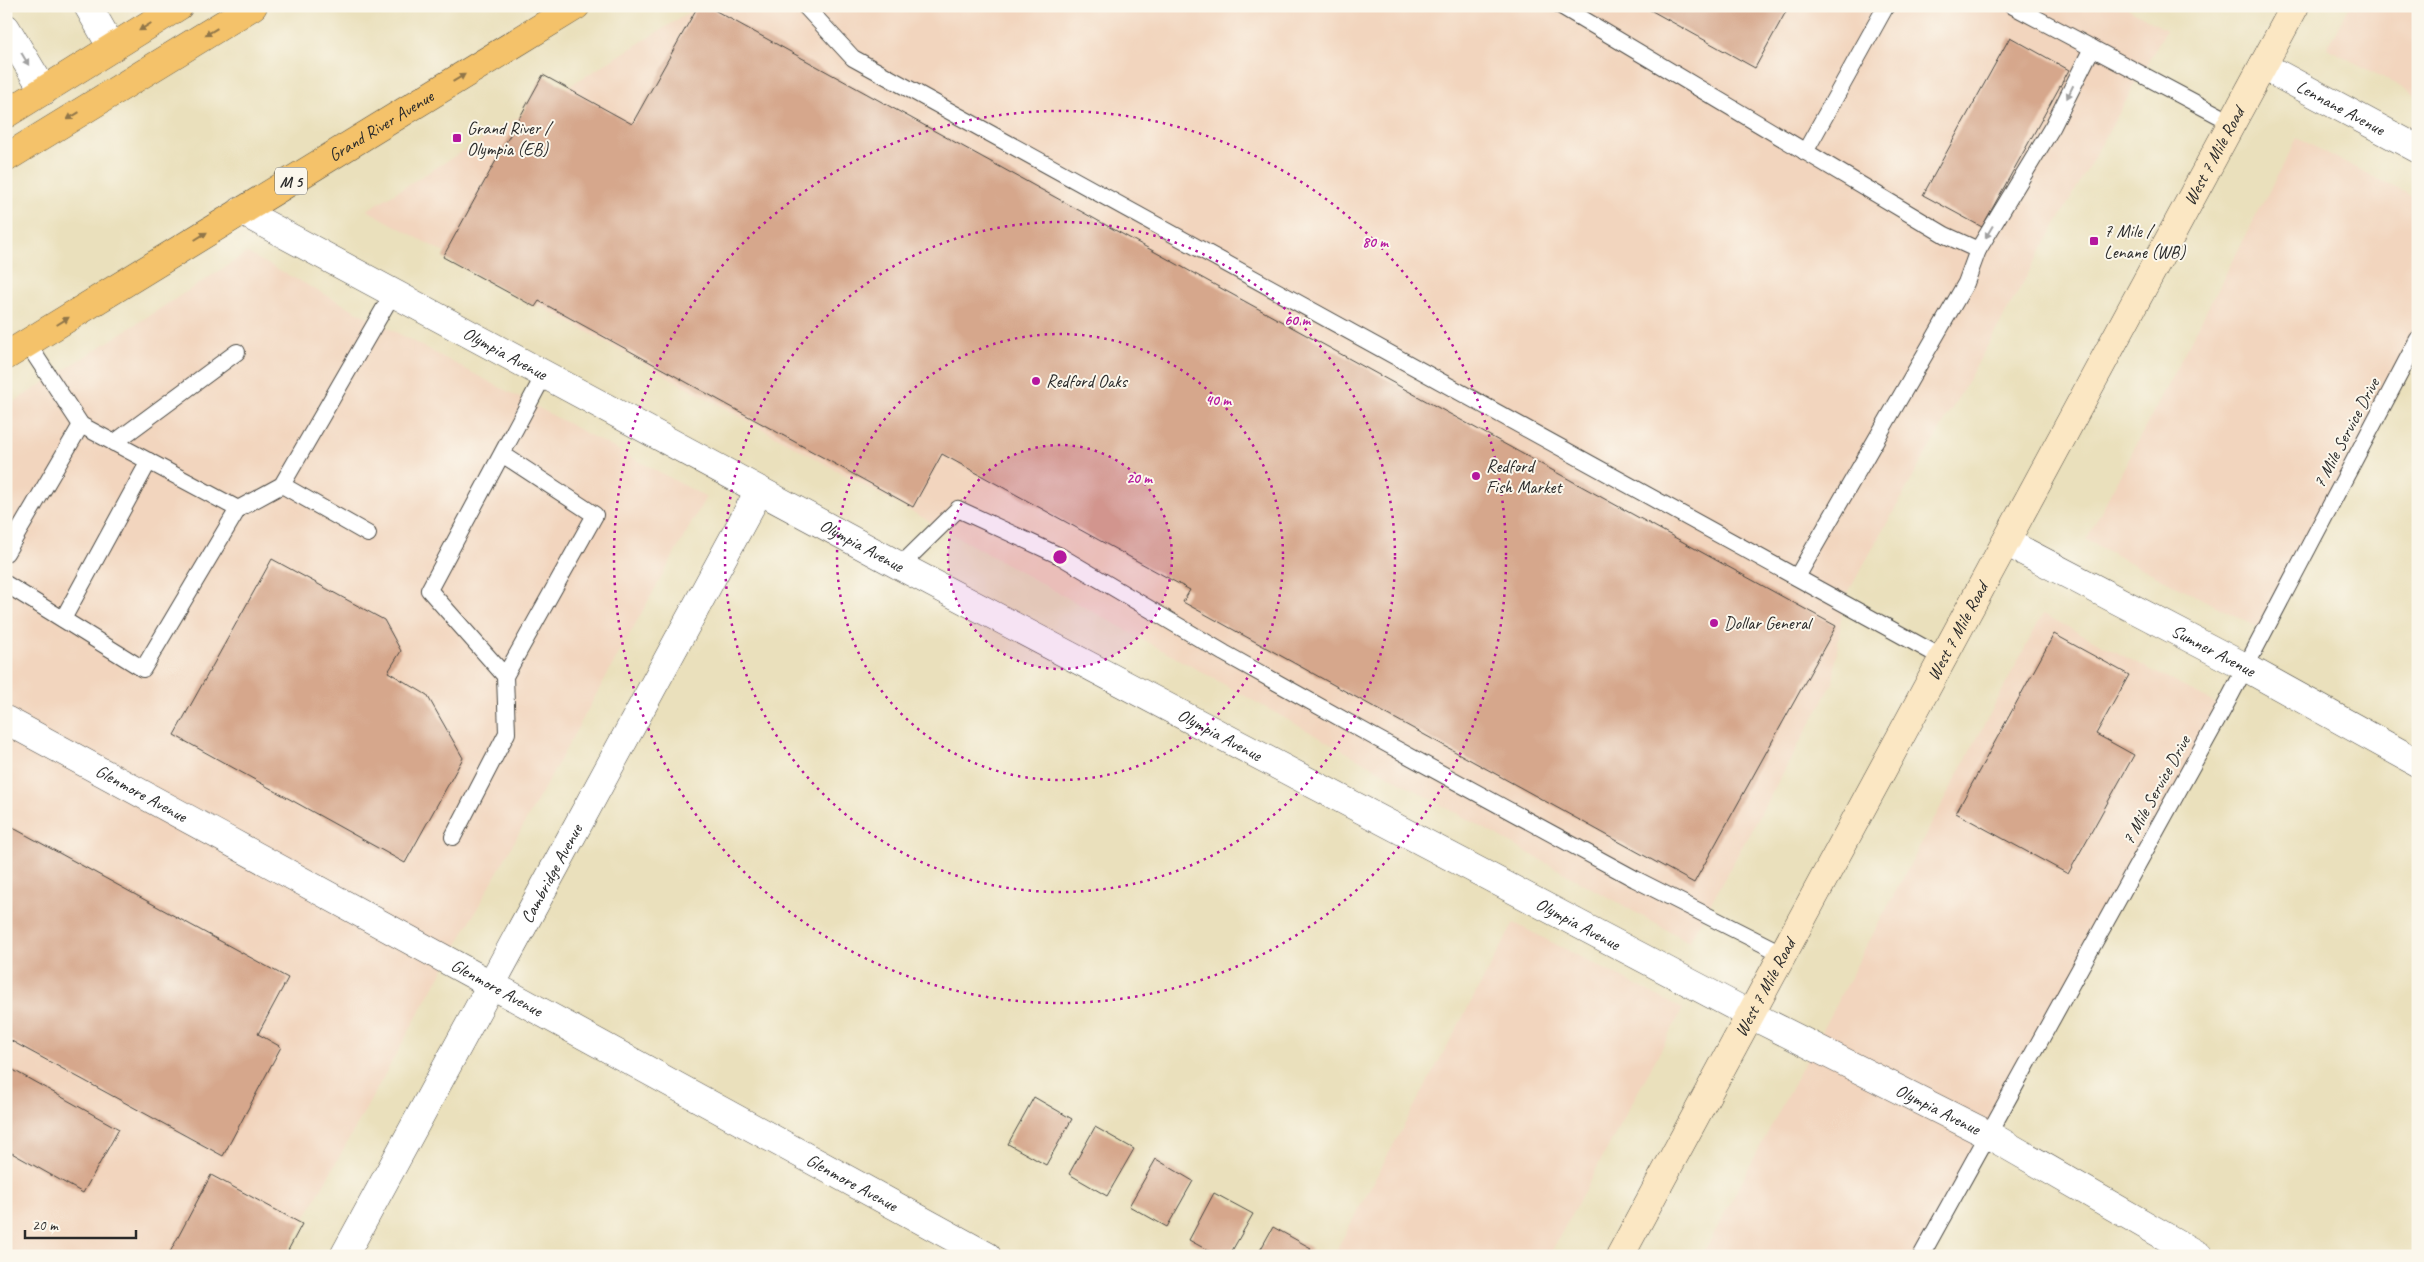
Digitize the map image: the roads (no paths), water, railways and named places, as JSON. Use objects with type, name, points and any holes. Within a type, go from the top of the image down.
[{"type":"main road","points":[[6,114],[179,6]]},
{"type":"main road","points":[[6,158],[253,6]]},
{"type":"main road","name":"Grand River Avenue","points":[[12,352],[576,6]]},
{"type":"main road","name":"West 7 Mile Road","points":[[1620,1256],[2295,6]]},
{"type":"street","points":[[88,6],[112,48]]},
{"type":"street","points":[[6,28],[44,91]]},
{"type":"street","name":"Lennane Avenue","points":[[2263,66],[2418,149]]},
{"type":"street","name":"Olympia Avenue","points":[[241,211],[900,566],[1751,1015],[1989,1135],[2198,1256]]},
{"type":"street","name":"Cambridge Avenue","points":[[344,1256],[759,491]]},
{"type":"street","name":"Sumner Avenue","points":[[2006,542],[2418,762]]},
{"type":"street","name":"Glenmore Avenue","points":[[6,720],[355,908],[490,986],[987,1256]]},
{"type":"lane","points":[[805,6],[853,58],[1943,658]]},
{"type":"lane","points":[[1561,6],[1945,235],[1978,250]]},
{"type":"lane","points":[[1804,152],[1886,6]]},
{"type":"lane","points":[[2014,6],[2233,123]]},
{"type":"lane","points":[[1797,577],[1966,283],[1978,250],[2053,126],[2092,48]]},
{"type":"lane","points":[[6,584],[143,669],[238,509],[282,485],[393,293]]},
{"type":"lane","name":"7 Mile Service Drive","points":[[1921,1256],[2245,668],[2418,339]]},
{"type":"lane","points":[[12,352],[81,425],[238,509]]},
{"type":"lane","points":[[114,443],[237,352]]},
{"type":"lane","points":[[505,676],[429,590],[544,375]]},
{"type":"lane","points":[[6,553],[81,425]]},
{"type":"lane","points":[[454,837],[507,733],[505,676],[595,515],[502,454]]},
{"type":"lane","points":[[63,619],[149,461]]},
{"type":"lane","points":[[282,485],[368,534]]},
{"type":"lane","points":[[900,566],[958,509],[1060,556],[1224,653],[1426,765],[1635,879],[1783,954]]},
{"type":"place","name":"Grand River / Olympia (EB)","points":[[457,138]]},
{"type":"place","name":"7 Mile / Lenane (WB)","points":[[2094,241]]},
{"type":"place","name":"Redford Oaks","points":[[1036,381]]},
{"type":"place","name":"Redford Fish Market","points":[[1476,476]]},
{"type":"place","name":"Dollar General","points":[[1714,623]]}]
